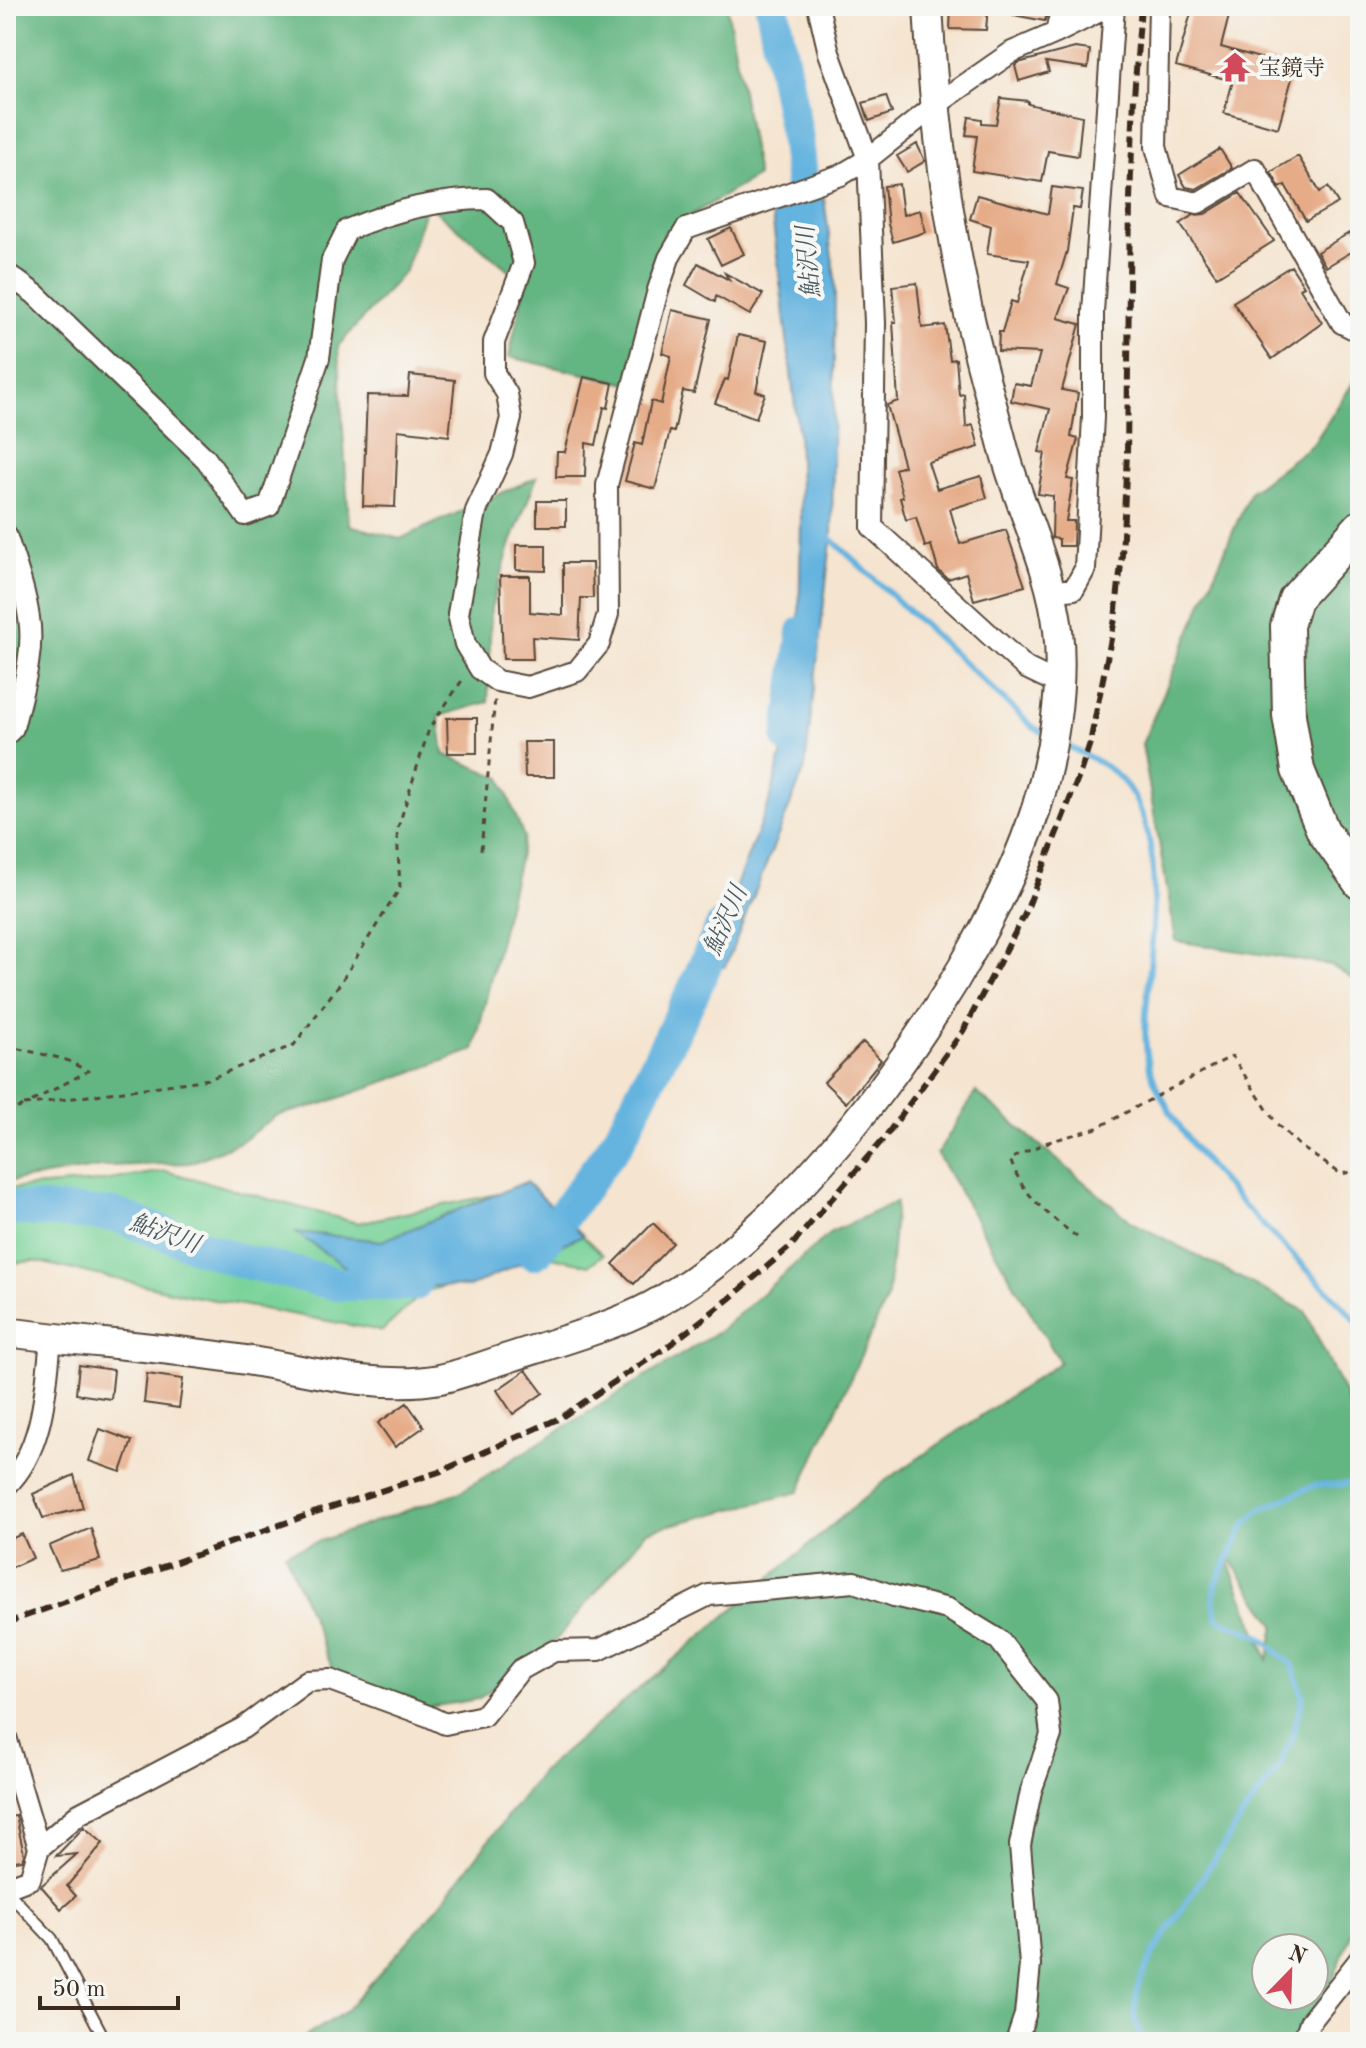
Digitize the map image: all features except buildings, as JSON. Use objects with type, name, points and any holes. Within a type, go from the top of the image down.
[{"type":"main road","points":[[1360,527],[1295,599],[1287,626],[1289,715],[1298,770],[1323,831],[1360,883]]},
{"type":"street","points":[[818,6],[829,53],[868,159],[875,323],[872,527],[1056,697]]},
{"type":"street","points":[[6,1332],[235,1358],[377,1382],[438,1380],[567,1339],[650,1307],[701,1274],[747,1238],[825,1158],[879,1094],[952,983],[989,918],[1019,855],[1036,809],[1047,766],[1056,697],[1058,631],[1050,592],[1010,472],[963,291],[933,107],[928,6]]},
{"type":"street","points":[[1056,33],[1062,6]]},
{"type":"street","points":[[6,273],[35,294],[206,459],[245,515],[269,506],[319,358],[332,260],[347,230],[384,214],[457,199],[487,199],[513,223],[524,263],[494,342],[494,373],[507,394],[511,418],[502,454],[476,511],[458,614],[465,644],[480,669],[497,681],[528,687],[577,671],[599,644],[608,614],[607,485],[658,290],[669,258],[686,229],[841,175],[868,159],[933,107],[1012,52],[1112,6],[1093,312],[1093,417],[1085,569],[1074,589],[1050,592]]},
{"type":"street","points":[[1159,6],[1156,147],[1170,197],[1198,203],[1255,169],[1342,323],[1360,332]]},
{"type":"street","points":[[6,535],[30,621],[27,671],[13,728],[6,735]]},
{"type":"street","points":[[6,1486],[31,1453],[46,1387],[51,1338]]},
{"type":"street","points":[[39,1848],[79,1814],[243,1728],[307,1681],[330,1680],[445,1724],[483,1716],[520,1670],[554,1651],[599,1650],[709,1595],[854,1582],[894,1596],[948,1609],[999,1640],[1047,1701],[1051,1735],[1031,1791],[1020,1845],[1030,1965],[1025,2015],[1016,2042]]},
{"type":"street","points":[[6,1737],[39,1848],[30,1879],[6,1889]]},
{"type":"street","points":[[1303,2042],[1310,2022],[1360,1959]]},
{"type":"lane","points":[[6,1889],[52,1939],[106,2042]]},
{"type":"path","points":[[24,1105],[209,1079],[294,1045],[341,982],[400,888],[397,831],[429,729],[463,679]]},
{"type":"path","points":[[481,850],[497,681]]},
{"type":"path","points":[[6,1046],[64,1059],[88,1071],[46,1096],[6,1113]]},
{"type":"path","points":[[1077,1237],[1038,1207],[1017,1181],[1010,1159],[1045,1143],[1097,1128],[1232,1056],[1276,1123],[1301,1147],[1341,1174],[1356,1171],[1360,1166]]},
{"type":"green space","points":[[6,6],[727,6],[757,176],[665,231],[633,385],[509,357],[525,283],[427,204],[405,271],[338,346],[349,525],[400,539],[537,477],[511,543],[491,608],[488,702],[439,716],[444,754],[501,778],[524,837],[474,1050],[322,1104],[276,1116],[240,1142],[190,1163],[108,1166],[6,1182]]},
{"type":"green space","points":[[1360,372],[1360,984],[1330,965],[1176,941],[1142,744],[1250,492],[1314,443]]},
{"type":"green space","points":[[976,1092],[1132,1222],[1305,1311],[1360,1427],[1360,1912],[1330,1986],[1330,1932],[1250,1932],[1250,2012],[1319,2012],[1307,2042],[297,2042],[346,2011],[434,1912],[542,1771],[882,1483],[1060,1362],[937,1154]],"holes":[[[1228,1556],[1275,1625],[1268,1660]]]},
{"type":"green space","points":[[165,1171],[357,1223],[531,1187],[603,1255],[589,1265],[547,1256],[424,1292],[382,1331],[193,1296],[34,1261],[6,1264],[6,1189],[97,1182]]},
{"type":"green space","points":[[896,1202],[888,1296],[799,1492],[647,1531],[556,1640],[478,1699],[412,1710],[335,1675],[285,1553],[460,1492],[721,1330],[831,1232]]},
{"type":"water","points":[[824,199],[835,279],[832,532],[805,768],[725,967],[703,969],[770,800],[798,686],[801,519],[798,431],[772,214]]},
{"type":"water","points":[[526,1182],[583,1235],[469,1287],[370,1284],[295,1232],[382,1241]]},
{"type":"waterway","name":"鮎沢川","points":[[772,6],[796,133],[809,248]]},
{"type":"waterway","points":[[827,535],[1034,728],[1046,734]]},
{"type":"waterway","name":"鮎沢川","points":[[789,738],[804,632]]},
{"type":"waterway","points":[[1059,742],[1112,771],[1130,791],[1142,815],[1150,843],[1154,904],[1146,1047],[1154,1080],[1171,1113],[1219,1178],[1360,1325]]},
{"type":"waterway","name":"鮎沢川","points":[[533,1253],[619,1139],[722,927]]},
{"type":"waterway","name":"鮎沢川","points":[[6,1208],[115,1215],[234,1259],[338,1284],[415,1284]]},
{"type":"waterway","points":[[1150,2042],[1139,2032],[1134,2014],[1138,1986],[1154,1952],[1243,1815],[1279,1767],[1292,1737],[1303,1697],[1293,1666],[1259,1636],[1218,1619],[1213,1603],[1216,1583],[1246,1523],[1260,1510],[1315,1485],[1347,1484],[1360,1480]]},
{"type":"railway","points":[[6,1623],[316,1512],[439,1472],[560,1418],[667,1347],[791,1246],[885,1137],[963,1031],[1025,914],[1079,776],[1090,743],[1115,619],[1127,454],[1130,199],[1141,6]]},
{"type":"place","name":"宝鏡寺","points":[[1235,67]]}]
